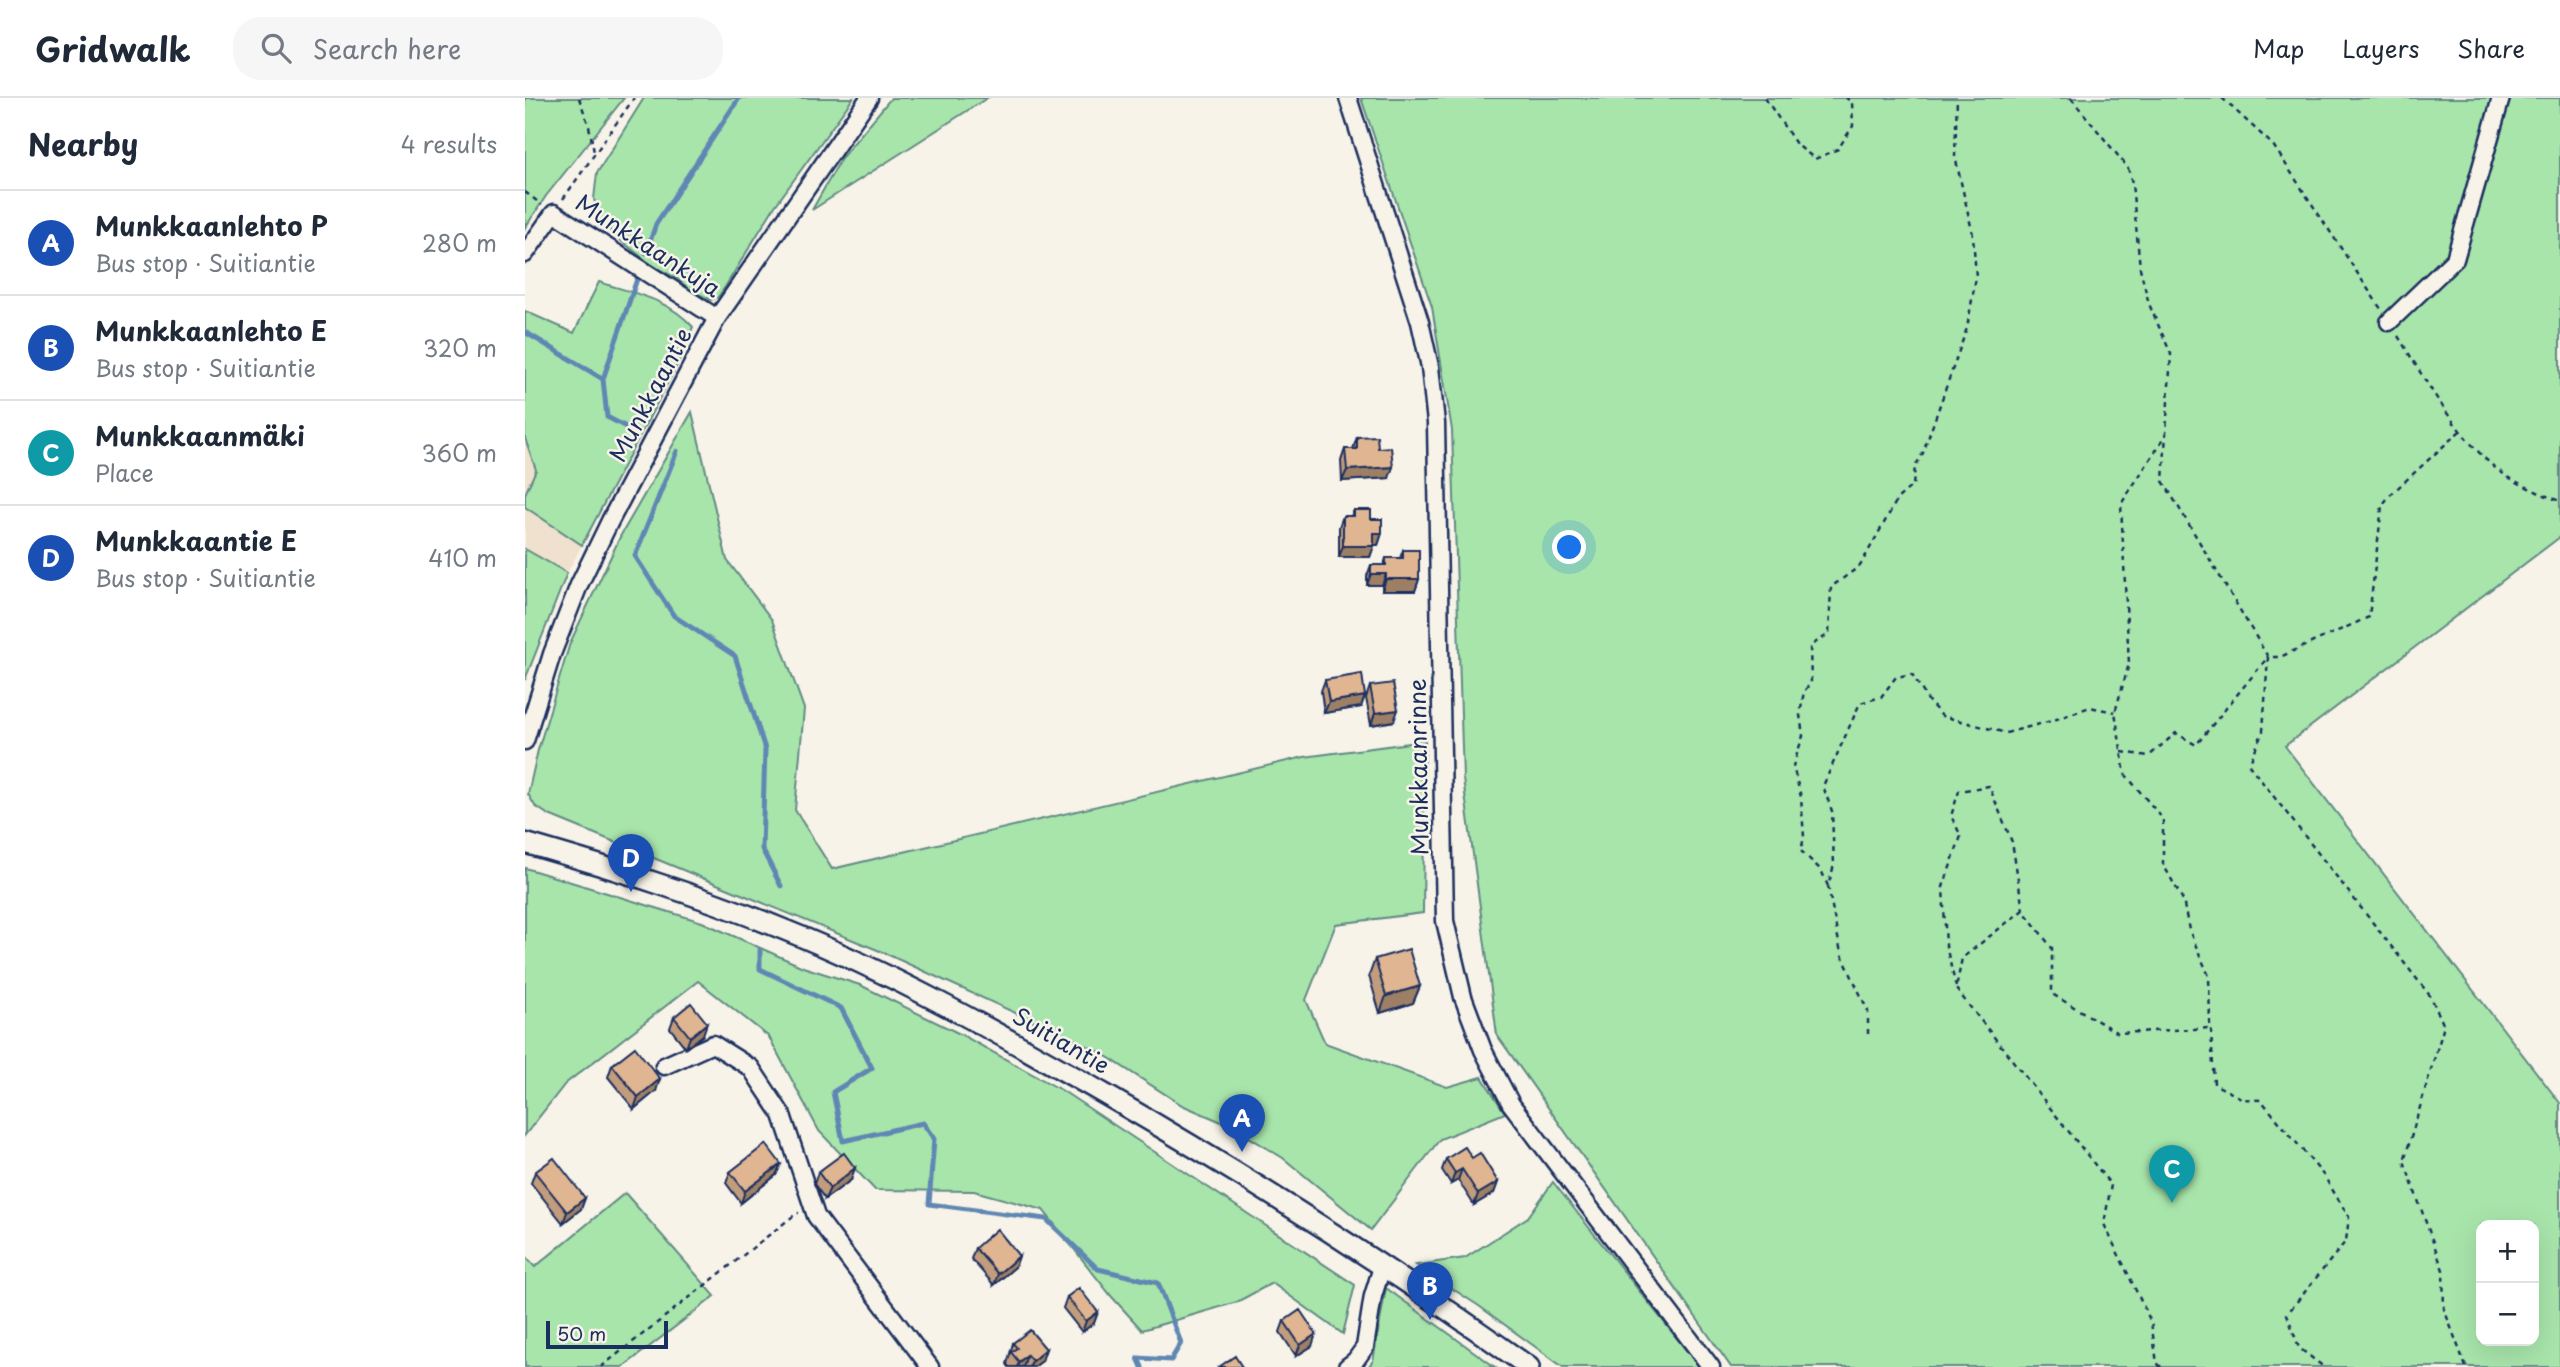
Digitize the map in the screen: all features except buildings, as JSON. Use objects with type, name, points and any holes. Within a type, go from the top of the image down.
[{"type":"main road","name":"Suitiantie","points":[[525,843],[633,874],[781,928],[899,982],[1020,1045],[1200,1150],[1303,1214],[1529,1367]]},
{"type":"street","name":"Munkkaantie","points":[[525,741],[552,654],[579,585],[717,318],[869,98]]},
{"type":"street","name":"Munkkaanrinne","points":[[1348,98],[1420,322],[1430,368],[1436,423],[1445,921],[1463,997],[1483,1050],[1511,1104],[1711,1367]]},
{"type":"street","points":[[2389,322],[2455,259],[2501,98]]},
{"type":"street","name":"Munkkaankuja","points":[[554,213],[717,318]]},
{"type":"street","points":[[525,254],[554,213]]},
{"type":"street","points":[[664,1066],[713,1044],[751,1068],[782,1115],[816,1216],[930,1367]]},
{"type":"street","points":[[1347,1367],[1366,1347],[1373,1296],[1382,1268]]},
{"type":"path","points":[[579,98],[589,126],[594,154]]},
{"type":"path","points":[[525,192],[554,213],[634,98]]},
{"type":"path","points":[[1765,98],[1796,144],[1815,159],[1838,149],[1853,126],[1852,102],[1846,98]]},
{"type":"path","points":[[1868,1034],[1868,1012],[1841,953],[1828,886],[1821,870],[1801,851],[1804,837],[1801,797],[1793,766],[1803,736],[1800,715],[1804,691],[1811,683],[1810,646],[1829,634],[1831,587],[1860,566],[1898,498],[1913,485],[1915,467],[1923,453],[1967,328],[1976,277],[1973,235],[1955,156],[1957,98]]},
{"type":"path","points":[[2071,98],[2128,168],[2132,183],[2140,268],[2149,304],[2171,354],[2163,481],[2268,657],[2263,731],[2249,765],[2431,997],[2444,1026],[2404,1161],[2443,1270],[2444,1309],[2466,1367]]},
{"type":"path","points":[[2268,657],[2280,657],[2369,617],[2382,506],[2389,496],[2461,430]]},
{"type":"path","points":[[2167,435],[2121,504],[2129,664],[2115,712],[2125,774],[2163,819],[2163,864],[2183,900],[2189,930],[2209,976],[2214,1084],[2243,1099],[2261,1100],[2324,1176],[2349,1217],[2346,1241],[2287,1314],[2299,1348],[2323,1367]]},
{"type":"path","points":[[2122,752],[2149,756],[2176,733],[2196,745],[2268,657]]},
{"type":"path","points":[[1828,886],[1834,865],[1832,811],[1823,786],[1860,703],[1881,697],[1896,677],[1912,674],[1929,702],[1942,716],[2006,733],[2090,707],[2115,712]]},
{"type":"path","points":[[2161,1367],[2151,1322],[2104,1224],[2111,1185],[1956,989],[1946,946],[1943,887],[1961,836],[1951,816],[1959,791],[1989,786],[2013,842],[2023,910],[2052,948],[2052,994],[2117,1033],[2210,1028]]},
{"type":"path","points":[[1956,989],[1962,958],[2023,910]]},
{"type":"path","points":[[601,1367],[797,1213],[816,1216]]},
{"type":"shaded area","points":[[525,438],[536,470],[525,494]]},
{"type":"shaded area","points":[[525,507],[582,545],[567,573],[525,549]]},
{"type":"green space","points":[[525,98],[624,98],[546,196],[525,228]]},
{"type":"green space","points":[[644,98],[853,98],[775,206],[718,297],[711,300],[653,266],[600,221],[594,199],[597,173]]},
{"type":"green space","points":[[891,98],[987,98],[812,210],[842,157]]},
{"type":"green space","points":[[1361,98],[2560,98],[2560,537],[2285,746],[2560,1103],[2560,1367],[1731,1367],[1497,1035],[1463,779],[1452,430],[1432,307]]},
{"type":"green space","points":[[599,282],[662,303],[693,327],[677,365],[582,545],[525,507],[525,494],[536,470],[525,438],[525,311],[574,333]]},
{"type":"green space","points":[[692,412],[727,560],[772,620],[804,709],[795,810],[832,869],[1304,757],[1425,741],[1423,913],[1336,924],[1306,1000],[1325,1043],[1447,1087],[1482,1077],[1505,1113],[1440,1139],[1371,1230],[1283,1158],[1231,1126],[1182,1105],[1098,1051],[880,951],[549,815],[535,806],[528,794],[538,750],[570,643],[621,535]]},
{"type":"green space","points":[[525,549],[567,573],[525,680]]},
{"type":"green space","points":[[525,868],[702,922],[803,967],[860,985],[960,1034],[1063,1091],[1355,1285],[1343,1334],[1272,1283],[1237,1302],[1142,1330],[1112,1297],[1043,1210],[974,1191],[875,1190],[819,1131],[769,1037],[698,981],[565,1084],[525,1135]]},
{"type":"green space","points":[[1553,1182],[1699,1367],[1563,1367],[1479,1306],[1416,1265],[1465,1258],[1528,1217]]},
{"type":"green space","points":[[625,1193],[715,1296],[623,1367],[525,1367],[525,1256],[535,1267]]},
{"type":"green space","points":[[1386,1288],[1495,1367],[1368,1367],[1373,1361]]},
{"type":"waterway","points":[[646,253],[656,224],[739,98]]},
{"type":"waterway","points":[[626,427],[607,417],[603,379],[637,279]]},
{"type":"waterway","points":[[525,332],[603,379]]},
{"type":"waterway","points":[[677,451],[635,556],[674,616],[735,656],[765,749],[762,849],[781,886]]},
{"type":"waterway","points":[[760,950],[760,969],[841,1008],[872,1068],[833,1092],[843,1141],[923,1123],[934,1139],[929,1204],[1046,1219],[1098,1269],[1158,1283],[1181,1343],[1171,1360],[1138,1358],[1142,1367]]},
{"type":"place","name":"Munkkaantie E","points":[[631,892]]},
{"type":"place","name":"Munkkaanlehto P","points":[[1242,1152]]},
{"type":"place","name":"Munkkaanmäki","points":[[2172,1203]]},
{"type":"place","name":"Munkkaanlehto E","points":[[1430,1320]]}]
